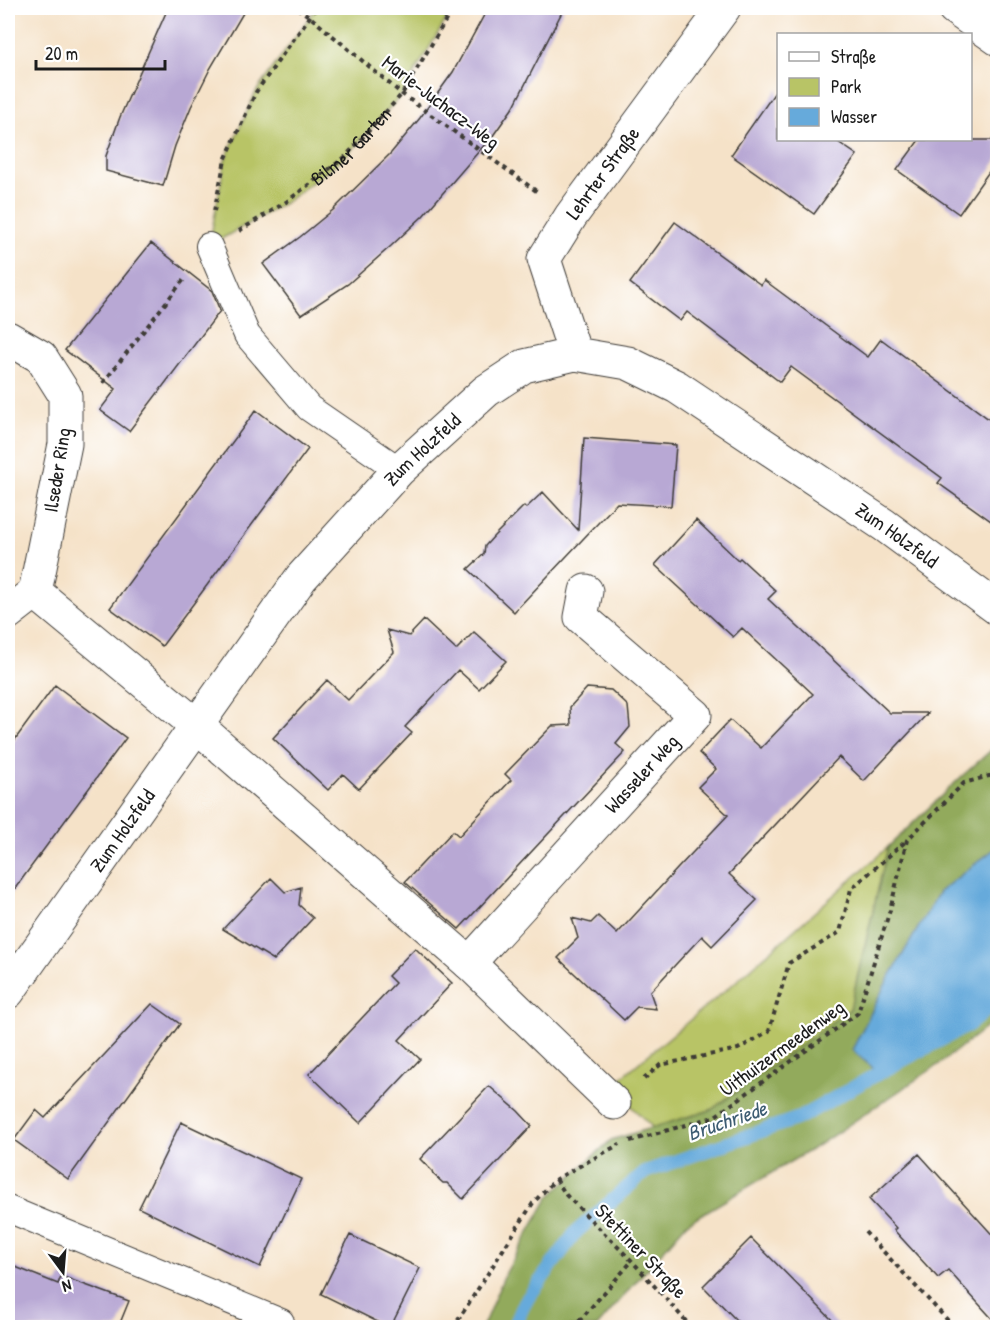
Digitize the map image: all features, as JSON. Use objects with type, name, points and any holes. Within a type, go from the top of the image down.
[{"type":"street","name":"Lehrter Straße","points":[[575,354],[544,259],[571,216],[724,8]]},
{"type":"street","points":[[954,8],[998,39]]},
{"type":"street","points":[[8,338],[41,357],[64,395]]},
{"type":"street","name":"Zum Holzfeld","points":[[8,992],[301,578],[399,470],[486,391],[524,366],[575,354],[628,363],[677,387],[884,525],[998,609]]},
{"type":"street","name":"Ilseder Ring","points":[[35,592],[65,444],[64,395]]},
{"type":"street","name":"Wasseler Weg","points":[[469,963],[695,716],[581,617],[586,591]]},
{"type":"street","points":[[8,613],[35,592],[196,725],[469,963],[614,1104]]},
{"type":"lane","points":[[209,246],[248,336],[309,408],[399,470]]},
{"type":"lane","points":[[8,1209],[281,1322]]},
{"type":"path","name":"Marie-Juchacz-Weg","points":[[297,8],[402,94],[571,216]]},
{"type":"path","name":"Bilmer Garten","points":[[209,246],[225,160],[256,92],[316,8]]},
{"type":"path","name":"Bilmer Garten","points":[[64,395],[102,385],[209,246],[245,228],[286,202],[345,157],[402,94],[453,8]]},
{"type":"path","points":[[614,1104],[660,1065],[738,1049],[769,1031],[789,963],[840,932],[851,889],[907,840],[964,783],[989,776],[998,776]]},
{"type":"path","name":"Uithuizermeedenweg","points":[[453,1328],[533,1203],[555,1179],[616,1145],[714,1117],[858,1013],[890,910],[907,840]]},
{"type":"path","name":"Stettiner Straße","points":[[555,1179],[566,1195],[632,1261],[692,1328]]},
{"type":"path","points":[[864,1232],[955,1328]]},
{"type":"path","points":[[573,1328],[632,1261]]},
{"type":"green space","points":[[316,8],[453,8],[402,94],[345,157],[286,202],[209,246],[225,160],[256,92]]},
{"type":"green space","points":[[997,745],[997,1019],[938,1065],[817,1146],[687,1223],[597,1327],[482,1328],[504,1276],[549,1197],[611,1140],[711,1110],[850,1009],[888,847]]},
{"type":"green space","points":[[888,847],[850,1009],[711,1110],[653,1128],[611,1086],[733,984]]},
{"type":"water","points":[[997,847],[997,1001],[967,1026],[879,1073],[852,1050],[886,983],[939,892]]},
{"type":"building","points":[[168,8],[246,8],[210,69],[191,107],[175,146],[163,186],[106,171],[106,156],[120,117]]},
{"type":"building","points":[[488,8],[564,8],[514,106],[487,144],[423,216],[391,246],[348,284],[301,315],[263,264],[333,210],[391,153],[453,72]]},
{"type":"building","points":[[777,89],[777,141],[836,141],[857,155],[814,214],[731,155]]},
{"type":"building","points":[[998,140],[998,159],[959,214],[897,170],[918,141]]},
{"type":"building","points":[[675,222],[761,285],[764,280],[868,357],[881,339],[998,426],[998,526],[938,483],[942,478],[791,367],[780,382],[687,312],[680,321],[630,283]]},
{"type":"building","points":[[151,243],[212,291],[220,311],[129,431],[100,410],[116,389],[65,350]]},
{"type":"building","points":[[256,410],[308,449],[162,646],[110,608]]},
{"type":"building","points":[[584,438],[676,445],[671,506],[617,503],[514,612],[468,569],[484,554],[485,546],[494,536],[524,506],[526,508],[543,492],[578,530]]},
{"type":"building","points":[[696,520],[738,560],[740,558],[776,591],[768,599],[890,713],[928,713],[864,781],[839,757],[729,874],[757,900],[712,946],[702,936],[650,992],[656,1009],[637,1007],[624,1020],[558,958],[578,938],[572,918],[591,923],[598,916],[617,934],[728,815],[698,787],[716,769],[699,753],[730,720],[761,748],[813,694],[742,628],[733,637],[655,565]]},
{"type":"building","points":[[424,620],[456,650],[474,632],[506,661],[479,689],[458,670],[405,727],[412,733],[359,789],[343,774],[328,790],[273,738],[327,680],[348,700],[394,652],[387,630],[409,636]]},
{"type":"building","points":[[55,685],[126,738],[8,898],[8,749]]},
{"type":"building","points":[[587,688],[611,690],[628,706],[630,727],[616,744],[625,752],[459,929],[405,882],[453,831],[459,836],[511,780],[505,774],[552,726],[571,725],[570,707]]},
{"type":"building","points":[[271,878],[285,892],[301,887],[299,905],[313,918],[274,960],[223,929]]},
{"type":"building","points":[[415,948],[452,983],[399,1040],[420,1059],[360,1123],[309,1074],[395,983],[388,976]]},
{"type":"building","points":[[152,1004],[180,1024],[68,1179],[14,1140],[36,1110],[45,1118]]},
{"type":"building","points":[[489,1086],[532,1126],[463,1199],[447,1183],[443,1183],[433,1174],[420,1159]]},
{"type":"building","points":[[181,1122],[301,1179],[260,1267],[139,1208]]},
{"type":"building","points":[[919,1154],[998,1241],[998,1325],[948,1270],[938,1278],[869,1199]]},
{"type":"building","points":[[350,1235],[420,1268],[390,1328],[321,1294]]},
{"type":"building","points":[[751,1238],[840,1328],[744,1328],[703,1286]]},
{"type":"building","points":[[8,1264],[58,1284],[61,1276],[129,1301],[118,1328],[8,1328]]},
{"type":"waterway","name":"Bruchriede","points":[[514,1328],[525,1302],[576,1232],[645,1172],[799,1118],[967,1026],[998,1001]]}]
